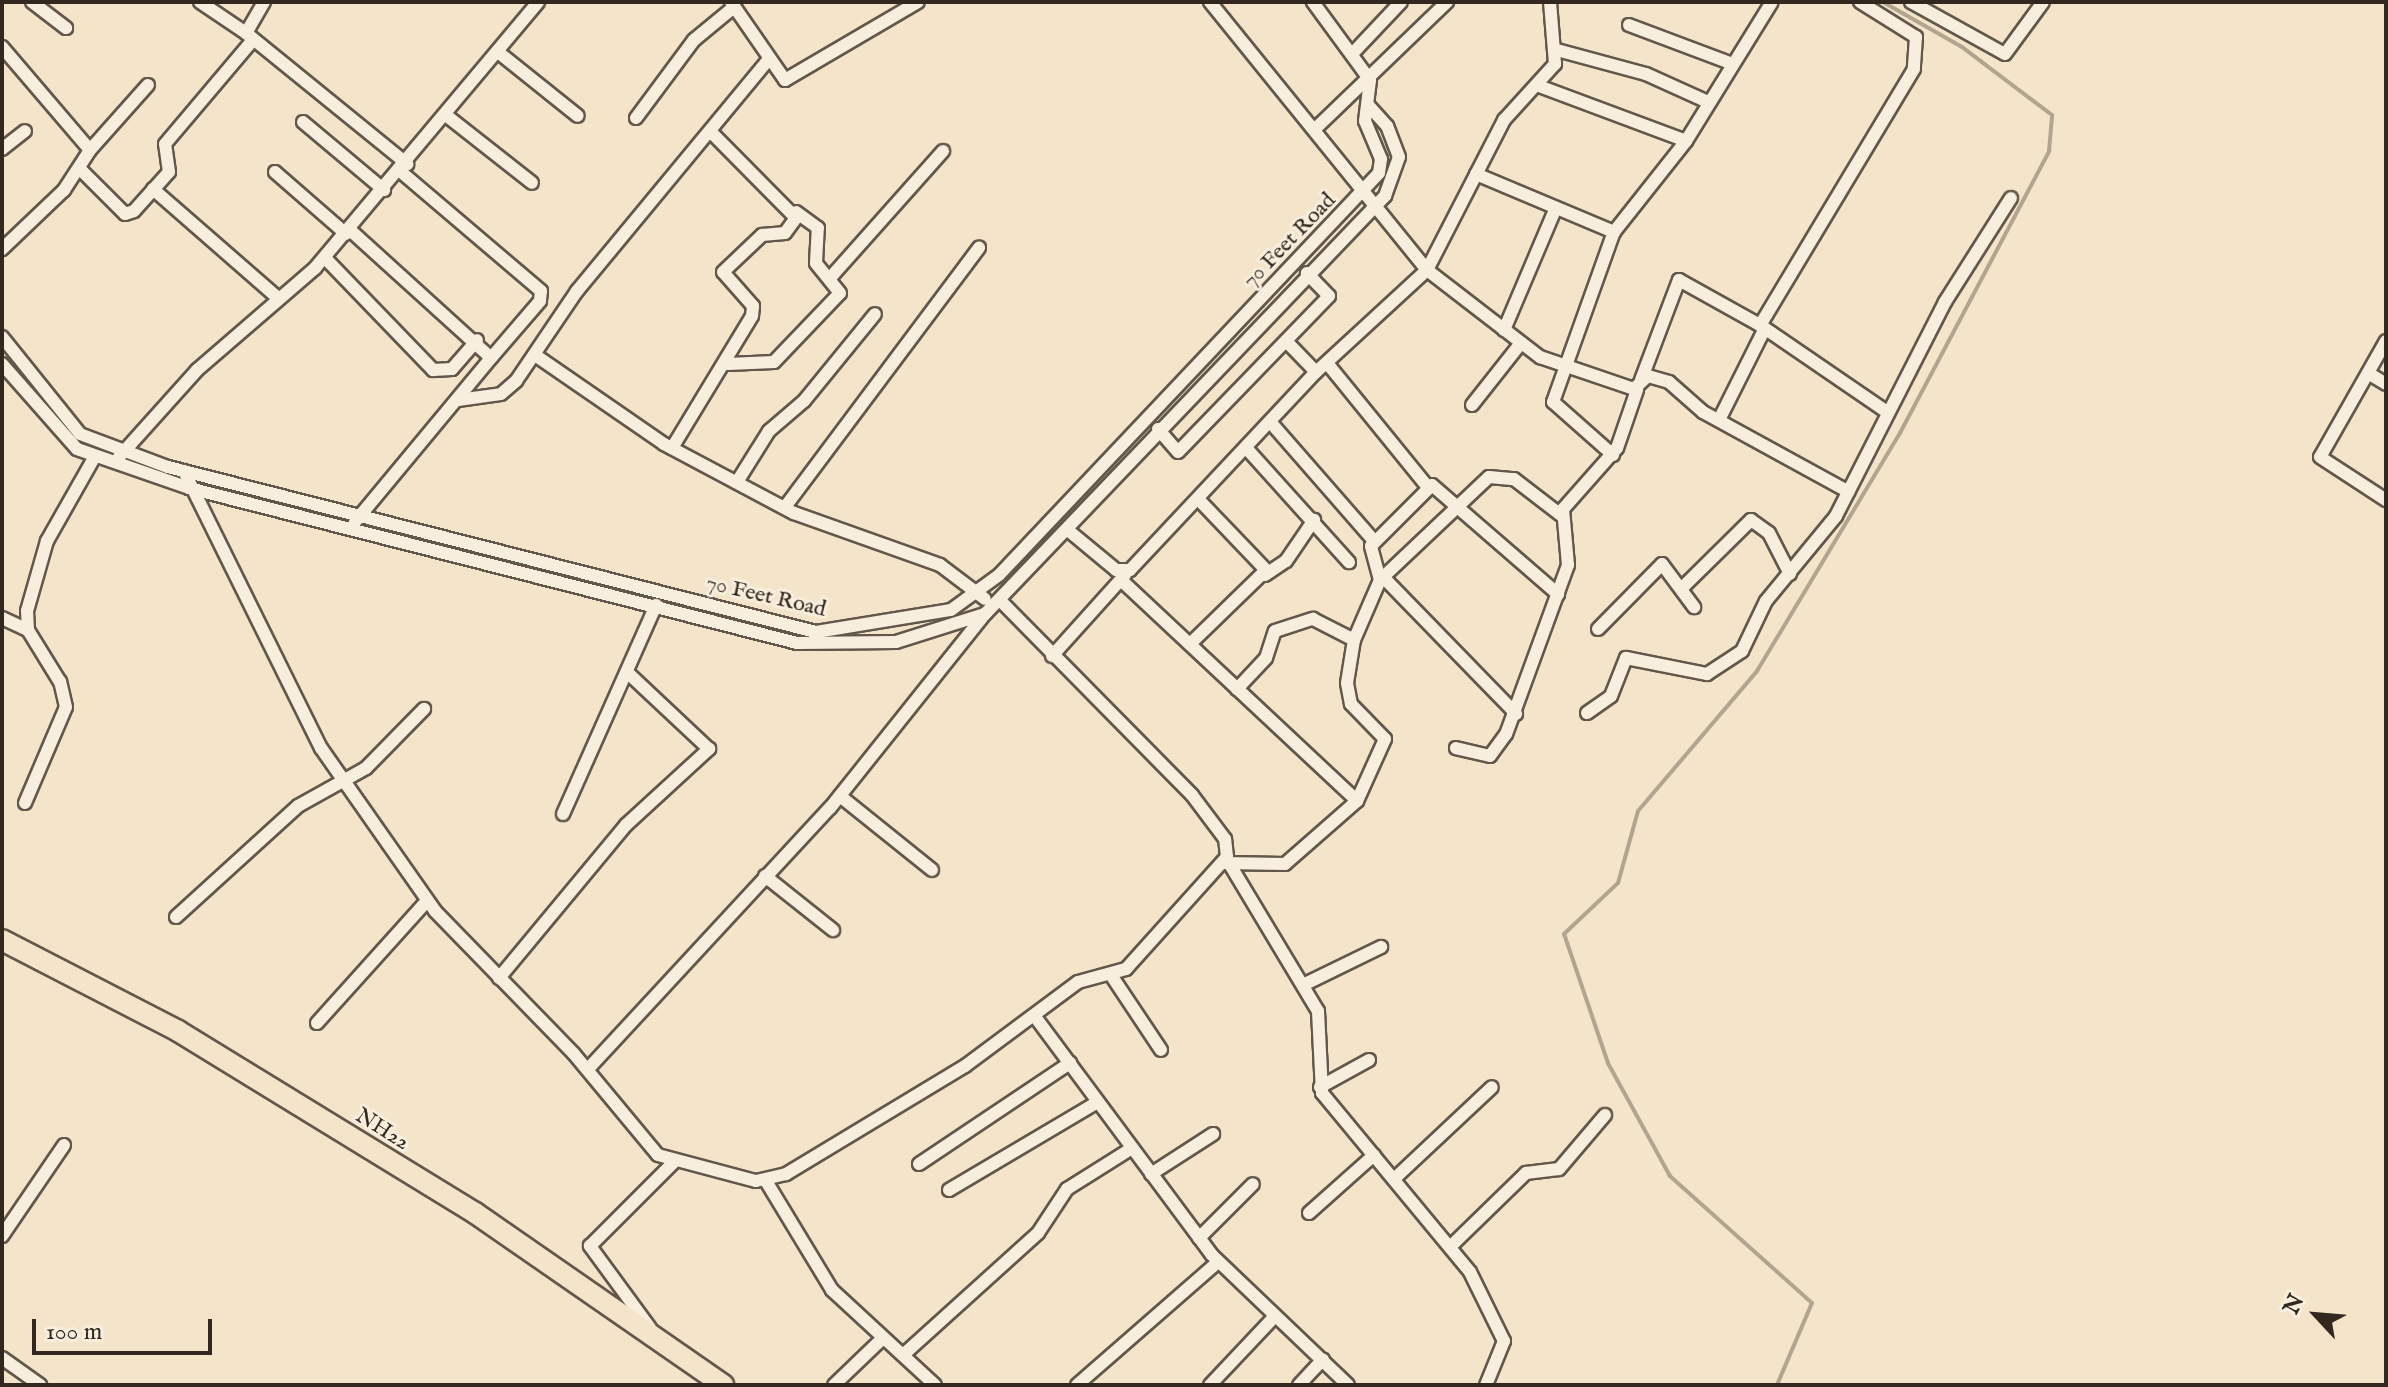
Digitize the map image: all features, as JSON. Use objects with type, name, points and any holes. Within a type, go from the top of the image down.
[{"type":"highway","name":"NH22","points":[[2,940],[273,1088],[475,1213],[723,1385]]},
{"type":"street","points":[[32,2],[66,28]]},
{"type":"street","points":[[200,2],[250,37],[403,167],[541,291],[540,301],[351,528]]},
{"type":"street","points":[[81,170],[125,214],[153,189],[170,168],[165,144],[250,37],[264,2]]},
{"type":"street","points":[[116,464],[122,450],[278,298],[325,258],[447,116],[538,2]]},
{"type":"street","points":[[636,118],[694,40],[732,4],[768,60],[791,80],[918,2]]},
{"type":"street","points":[[1210,2],[1427,270],[1504,330],[1566,369],[1638,384],[1669,382],[1719,420],[1849,492]]},
{"type":"street","points":[[1313,2],[1370,80],[1368,105]]},
{"type":"street","points":[[1352,54],[1401,2]]},
{"type":"street","points":[[1314,130],[1370,80],[1447,2]]},
{"type":"street","points":[[1052,656],[1248,450],[1316,372],[1427,270],[1504,120],[1539,86],[1557,50],[1550,2]]},
{"type":"street","points":[[1613,455],[1553,402],[1614,232],[1686,141],[1730,63],[1772,2]]},
{"type":"street","points":[[1719,420],[1762,328],[1914,69],[1916,37],[1860,2]]},
{"type":"street","points":[[1911,2],[2005,54],[2043,2]]},
{"type":"street","points":[[1629,25],[1730,63]]},
{"type":"street","points":[[2,47],[90,150]]},
{"type":"street","points":[[1557,50],[1646,74],[1708,102]]},
{"type":"street","points":[[498,52],[578,116]]},
{"type":"street","points":[[458,400],[501,394],[535,355],[577,291],[768,60]]},
{"type":"street","points":[[2,249],[81,170],[90,150],[148,85]]},
{"type":"street","points":[[1539,86],[1686,141]]},
{"type":"street","name":"70 Feet Road","points":[[3,369],[53,429],[94,458],[189,488],[351,528],[808,630],[941,613],[980,593],[1364,194],[1381,166],[1365,121],[1368,105]]},
{"type":"street","name":"70 Feet Road","points":[[2,337],[72,427],[122,450],[184,471],[360,516],[609,586],[656,605],[805,645],[896,642],[992,608],[1069,531],[1158,429],[1388,192],[1399,157],[1387,126],[1368,105]]},
{"type":"street","points":[[447,116],[532,183]]},
{"type":"street","points":[[303,122],[384,190]]},
{"type":"street","points":[[2,149],[25,131]]},
{"type":"street","points":[[710,131],[822,235],[816,263],[840,293],[784,356],[763,366],[728,364]]},
{"type":"street","points":[[830,278],[943,151]]},
{"type":"street","points":[[275,172],[477,340],[491,358]]},
{"type":"street","points":[[1476,174],[1555,210],[1614,232]]},
{"type":"street","points":[[153,189],[278,298]]},
{"type":"street","points":[[1587,713],[1611,696],[1619,666],[1631,657],[1703,674],[1734,659],[1849,492],[1887,412],[2011,198]]},
{"type":"street","points":[[1504,330],[1555,210]]},
{"type":"street","points":[[672,448],[728,364],[754,311],[723,272],[762,235],[785,233],[796,212]]},
{"type":"street","points":[[785,507],[979,248]]},
{"type":"street","points":[[325,258],[433,370],[452,369],[477,340]]},
{"type":"street","points":[[1158,429],[1178,452],[1329,296],[1307,273]]},
{"type":"street","points":[[1561,515],[1613,455],[1635,406],[1638,384],[1679,280],[1762,328],[1887,412]]},
{"type":"street","points":[[737,482],[769,431],[804,401],[875,314]]},
{"type":"street","points":[[1286,341],[1316,372]]},
{"type":"street","points":[[2386,341],[2320,458],[2386,500]]},
{"type":"street","points":[[1472,405],[1521,343]]},
{"type":"street","points":[[535,355],[672,448],[785,507],[940,565],[980,593],[992,608],[1052,656],[1192,795],[1225,839],[1226,863],[1303,985],[1320,1019],[1320,1087],[1451,1246],[1504,1341],[1486,1385]]},
{"type":"street","points":[[1327,363],[1354,405],[1427,486],[1457,505],[1558,594]]},
{"type":"street","points":[[2368,373],[2386,384]]},
{"type":"street","points":[[1272,424],[1374,541]]},
{"type":"street","points":[[1248,450],[1349,562]]},
{"type":"street","points":[[28,630],[47,541],[94,458]]},
{"type":"street","points":[[184,471],[189,488],[343,783],[427,901],[588,1069],[658,1155],[673,1163],[709,1163],[766,1181],[815,1267],[883,1338],[935,1385]]},
{"type":"street","points":[[766,1181],[1036,1018],[1068,988],[1126,969],[1226,863],[1285,864],[1357,801],[1385,739],[1348,699],[1354,640],[1382,578],[1457,505],[1497,475],[1524,484],[1561,515],[1568,565],[1516,714],[1493,754],[1456,748]]},
{"type":"street","points":[[1427,486],[1374,541],[1369,554],[1382,578],[1516,714]]},
{"type":"street","points":[[1200,501],[1265,575]]},
{"type":"street","points":[[1190,644],[1265,575],[1286,561],[1314,520]]},
{"type":"street","points":[[1682,588],[1754,520],[1790,574]]},
{"type":"street","points":[[1069,531],[1126,575],[1190,644],[1357,801]]},
{"type":"street","points":[[1598,629],[1662,564],[1694,607]]},
{"type":"street","points":[[563,814],[656,605]]},
{"type":"street","points":[[588,1069],[840,796],[992,608]]},
{"type":"street","points":[[2,618],[28,630],[60,682],[66,707],[25,803]]},
{"type":"street","points":[[1237,689],[1266,658],[1275,631],[1313,619],[1354,640]]},
{"type":"street","points":[[805,645],[808,630]]},
{"type":"street","points":[[499,978],[626,825],[709,749],[627,672]]},
{"type":"street","points":[[176,917],[298,806],[343,783],[424,709]]},
{"type":"street","points":[[840,796],[932,870]]},
{"type":"street","points":[[765,876],[833,930]]},
{"type":"street","points":[[317,1023],[427,901]]},
{"type":"street","points":[[1303,985],[1381,947]]},
{"type":"street","points":[[1111,975],[1161,1050]]},
{"type":"street","points":[[1036,1018],[1218,1262],[1348,1385]]},
{"type":"street","points":[[1320,1087],[1369,1060]]},
{"type":"street","points":[[919,1164],[1070,1063]]},
{"type":"street","points":[[1394,1179],[1492,1087]]},
{"type":"street","points":[[949,1190],[1098,1102]]},
{"type":"street","points":[[1451,1246],[1526,1173],[1559,1169],[1605,1115]]},
{"type":"street","points":[[1151,1174],[1213,1134]]},
{"type":"street","points":[[2,1236],[64,1145]]},
{"type":"street","points":[[903,1355],[1038,1233],[1067,1189],[1132,1148]]},
{"type":"street","points":[[1309,1213],[1374,1155]]},
{"type":"street","points":[[660,1342],[590,1246],[673,1163]]},
{"type":"street","points":[[1199,1238],[1253,1184]]},
{"type":"street","points":[[1077,1385],[1218,1262]]},
{"type":"street","points":[[1210,1385],[1274,1317]]},
{"type":"street","points":[[834,1385],[883,1338]]},
{"type":"street","points":[[2,1358],[40,1385]]},
{"type":"street","points":[[1299,1385],[1323,1359]]},
{"type":"waterway","points":[[1777,1385],[1812,1303],[1670,1176],[1608,1063],[1564,934],[1618,883],[1638,811],[1757,671],[1900,433],[2049,151],[2052,115],[1962,47],[1883,2]]}]
